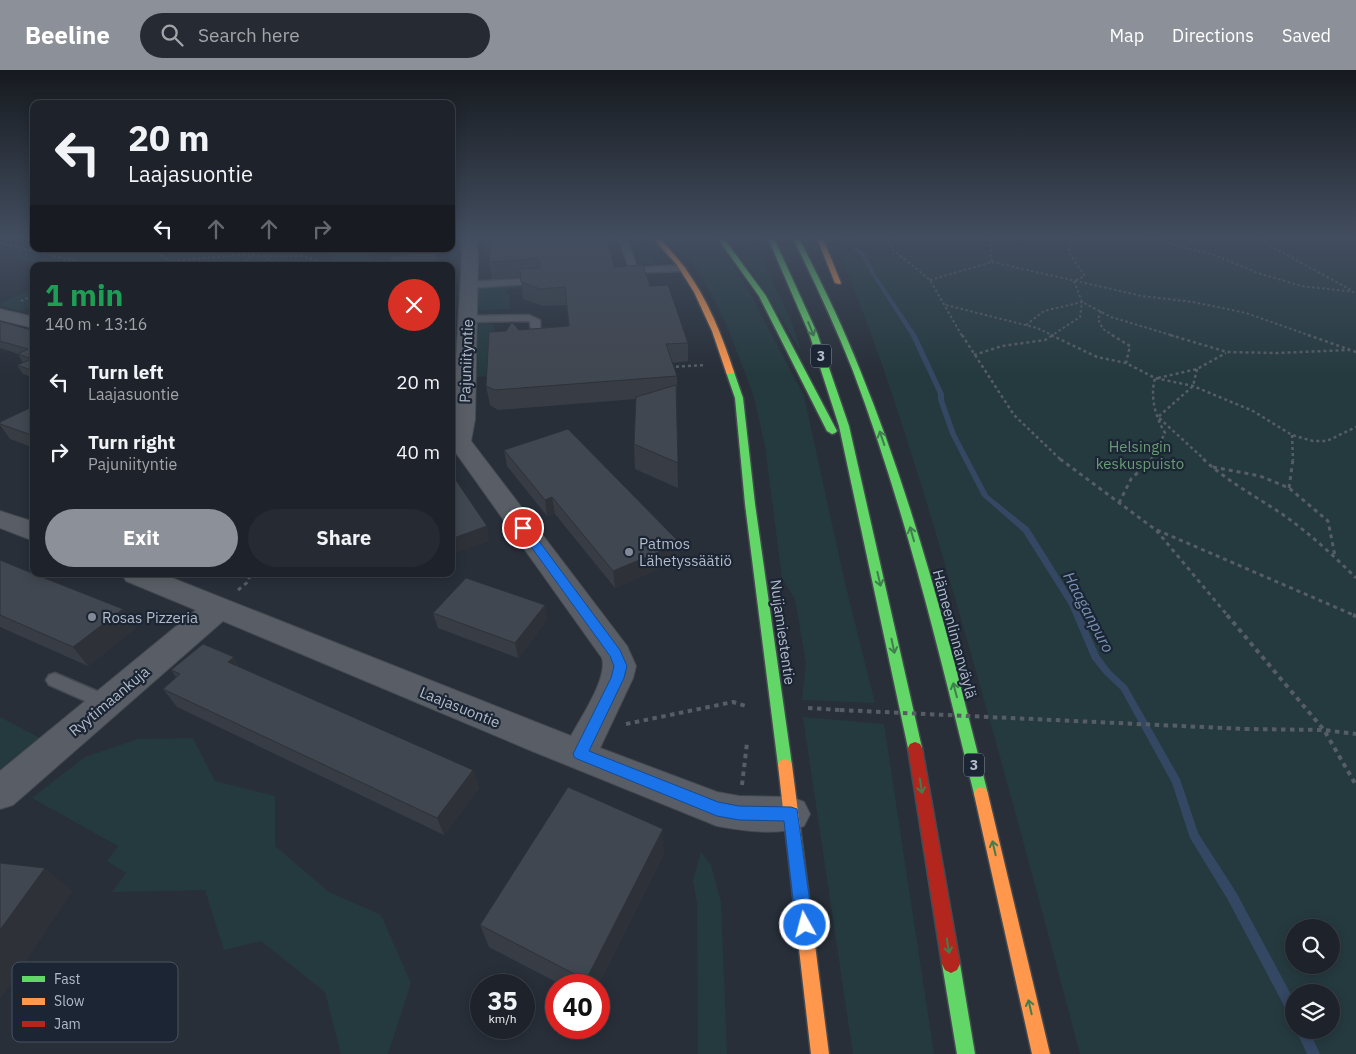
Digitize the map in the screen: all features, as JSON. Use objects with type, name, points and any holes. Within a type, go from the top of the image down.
[{"type":"main road","name":"Nuijamiestentie","points":[[690,282],[717,332],[739,398],[750,504],[791,814],[820,1054]]},
{"type":"main road","points":[[752,282],[762,296],[801,370],[856,481]]},
{"type":"main road","name":"3","points":[[790,282],[813,333],[844,426],[913,738],[966,1054]]},
{"type":"main road","name":"Hämeenlinnanväylä","points":[[819,282],[856,366],[896,479],[958,700],[1041,1054]]},
{"type":"main road","points":[[838,282],[843,293]]},
{"type":"main road","points":[[852,330],[856,366]]},
{"type":"street","name":"Pajuniityntie","points":[[469,282],[464,419],[455,439],[616,654],[620,666],[617,678],[580,754]]},
{"type":"street","points":[[0,314],[30,322]]},
{"type":"street","points":[[0,519],[30,530]]},
{"type":"street","name":"Laajasuontie","points":[[146,577],[227,600],[580,754],[717,809],[739,813],[791,814]]},
{"type":"street","name":"Ryytimaankuja","points":[[0,793],[227,600]]},
{"type":"lane","points":[[469,285],[522,282]]},
{"type":"lane","points":[[468,319],[529,318],[535,320],[537,338]]},
{"type":"lane","points":[[55,680],[107,703]]},
{"type":"path","points":[[931,282],[974,355],[1014,415],[1065,464],[1156,530],[1356,616]]},
{"type":"path","points":[[974,355],[1002,346],[1045,340],[1051,334],[1080,317],[1082,302],[1074,282]]},
{"type":"path","points":[[1078,282],[1142,296],[1193,302],[1246,313],[1355,351]]},
{"type":"path","points":[[1288,282],[1301,286],[1356,292]]},
{"type":"path","points":[[1337,282],[1356,292]]},
{"type":"path","points":[[1026,325],[1044,311],[1082,302],[1101,312],[1151,330],[1227,352],[1355,351]]},
{"type":"path","points":[[946,305],[1026,325],[1051,334],[1097,357],[1126,363],[1154,378],[1193,386],[1252,411],[1292,435],[1312,441],[1327,441],[1356,427]]},
{"type":"path","points":[[1101,312],[1098,319],[1103,329],[1130,346],[1126,363]]},
{"type":"path","points":[[1154,378],[1197,370],[1227,352]]},
{"type":"path","points":[[662,368],[702,365]]},
{"type":"path","points":[[1158,418],[1193,386],[1197,370]]},
{"type":"path","points":[[1119,503],[1131,479],[1150,462],[1165,433],[1158,418],[1153,392],[1154,378]]},
{"type":"path","points":[[1158,418],[1212,467],[1250,495],[1277,511],[1335,557],[1356,578]]},
{"type":"path","points":[[1289,488],[1294,455],[1292,435]]},
{"type":"path","points":[[1212,467],[1260,476],[1289,488],[1328,521],[1335,557]]},
{"type":"path","points":[[1156,530],[1324,730],[1356,785]]},
{"type":"path","points":[[227,600],[249,581],[249,577]]},
{"type":"path","points":[[625,724],[733,702],[747,706]]},
{"type":"path","points":[[806,708],[1245,729],[1324,730],[1356,734]]},
{"type":"path","points":[[745,760],[747,743]]},
{"type":"green space","points":[[704,282],[744,282],[804,396],[845,583],[875,703],[802,700],[806,663],[795,599],[782,578],[765,446],[754,397],[729,331]]},
{"type":"green space","points":[[759,282],[773,282],[790,318],[802,353]]},
{"type":"green space","name":"Helsingin keskuspuisto","points":[[851,282],[1356,282],[1356,1054],[1080,1054],[971,655],[914,461],[884,370]]},
{"type":"green space","points":[[515,284],[523,288],[506,290],[506,294],[510,293],[509,309],[477,310],[478,289]]},
{"type":"green space","points":[[30,291],[30,307],[20,311],[0,306],[0,303]]},
{"type":"green space","points":[[478,324],[494,325],[494,350],[562,371],[477,377]]},
{"type":"green space","points":[[0,717],[40,738],[0,769]]},
{"type":"green space","points":[[803,717],[884,724],[934,1054],[853,1054]]},
{"type":"green space","points":[[193,738],[215,781],[275,796],[275,846],[329,892],[381,915],[411,983],[388,1054],[341,1054],[325,992],[261,941],[224,950],[205,890],[112,892],[126,873],[107,861],[118,846],[32,798],[85,757],[138,739]]},
{"type":"green space","points":[[701,852],[711,865],[721,902],[727,1054],[698,1054],[697,903],[693,881]]},
{"type":"building","points":[[521,282],[649,282],[650,286],[668,285],[688,343],[666,344],[677,376],[495,390],[486,386],[489,332],[506,331],[512,322],[519,330],[569,326],[565,287],[540,289]]},
{"type":"building","points":[[0,321],[30,330],[30,358],[18,354],[28,349],[0,341]]},
{"type":"building","points":[[30,360],[30,370],[17,365]]},
{"type":"building","points":[[676,385],[678,463],[634,444],[636,397]]},
{"type":"building","points":[[30,408],[30,435],[0,424],[0,422]]},
{"type":"building","points":[[568,429],[680,543],[613,571],[552,497],[545,500],[504,450]]},
{"type":"building","points":[[455,479],[487,526],[455,538]]},
{"type":"building","points":[[0,560],[30,572],[30,577],[42,577],[123,609],[73,647],[0,615]]},
{"type":"building","points":[[466,578],[545,605],[515,643],[433,613]]},
{"type":"building","points":[[203,644],[234,657],[228,662],[473,770],[437,818],[163,689],[180,674],[171,670]]},
{"type":"building","points":[[568,787],[663,829],[589,974],[574,974],[480,925]]},
{"type":"building","points":[[0,863],[45,868],[0,930]]},
{"type":"waterway","name":"Haaganpuro","points":[[879,282],[914,336],[941,394],[941,400],[953,434],[985,496],[1026,530],[1073,605],[1095,657],[1124,688],[1177,782],[1194,835],[1232,896],[1285,996]]},
{"type":"waterway","name":"Haaganpuro","points":[[1306,1039],[1314,1054]]},
{"type":"traffic: fast","points":[[752,282],[762,296],[832,431]]},
{"type":"traffic: fast","points":[[790,282],[813,333],[844,426],[915,748]]},
{"type":"traffic: fast","points":[[817,282],[856,370],[882,439],[905,509],[945,651],[981,794]]},
{"type":"traffic: fast","points":[[730,372],[739,398],[750,504],[785,765]]},
{"type":"traffic: fast","points":[[951,964],[966,1054]]},
{"type":"traffic: slow","points":[[691,282],[716,331],[730,372]]},
{"type":"traffic: slow","points":[[785,765],[820,1054]]},
{"type":"traffic: slow","points":[[981,794],[1041,1054]]},
{"type":"traffic: jam","points":[[915,748],[951,964]]},
{"type":"place","name":"Patmos Lähetyssäätiö","points":[[629,552]]},
{"type":"place","name":"Rosas Pizzeria","points":[[92,617]]},
{"type":"route","points":[[523,528],[616,654],[620,666],[617,678],[580,754],[717,809],[739,813],[791,814],[805,925]]}]
